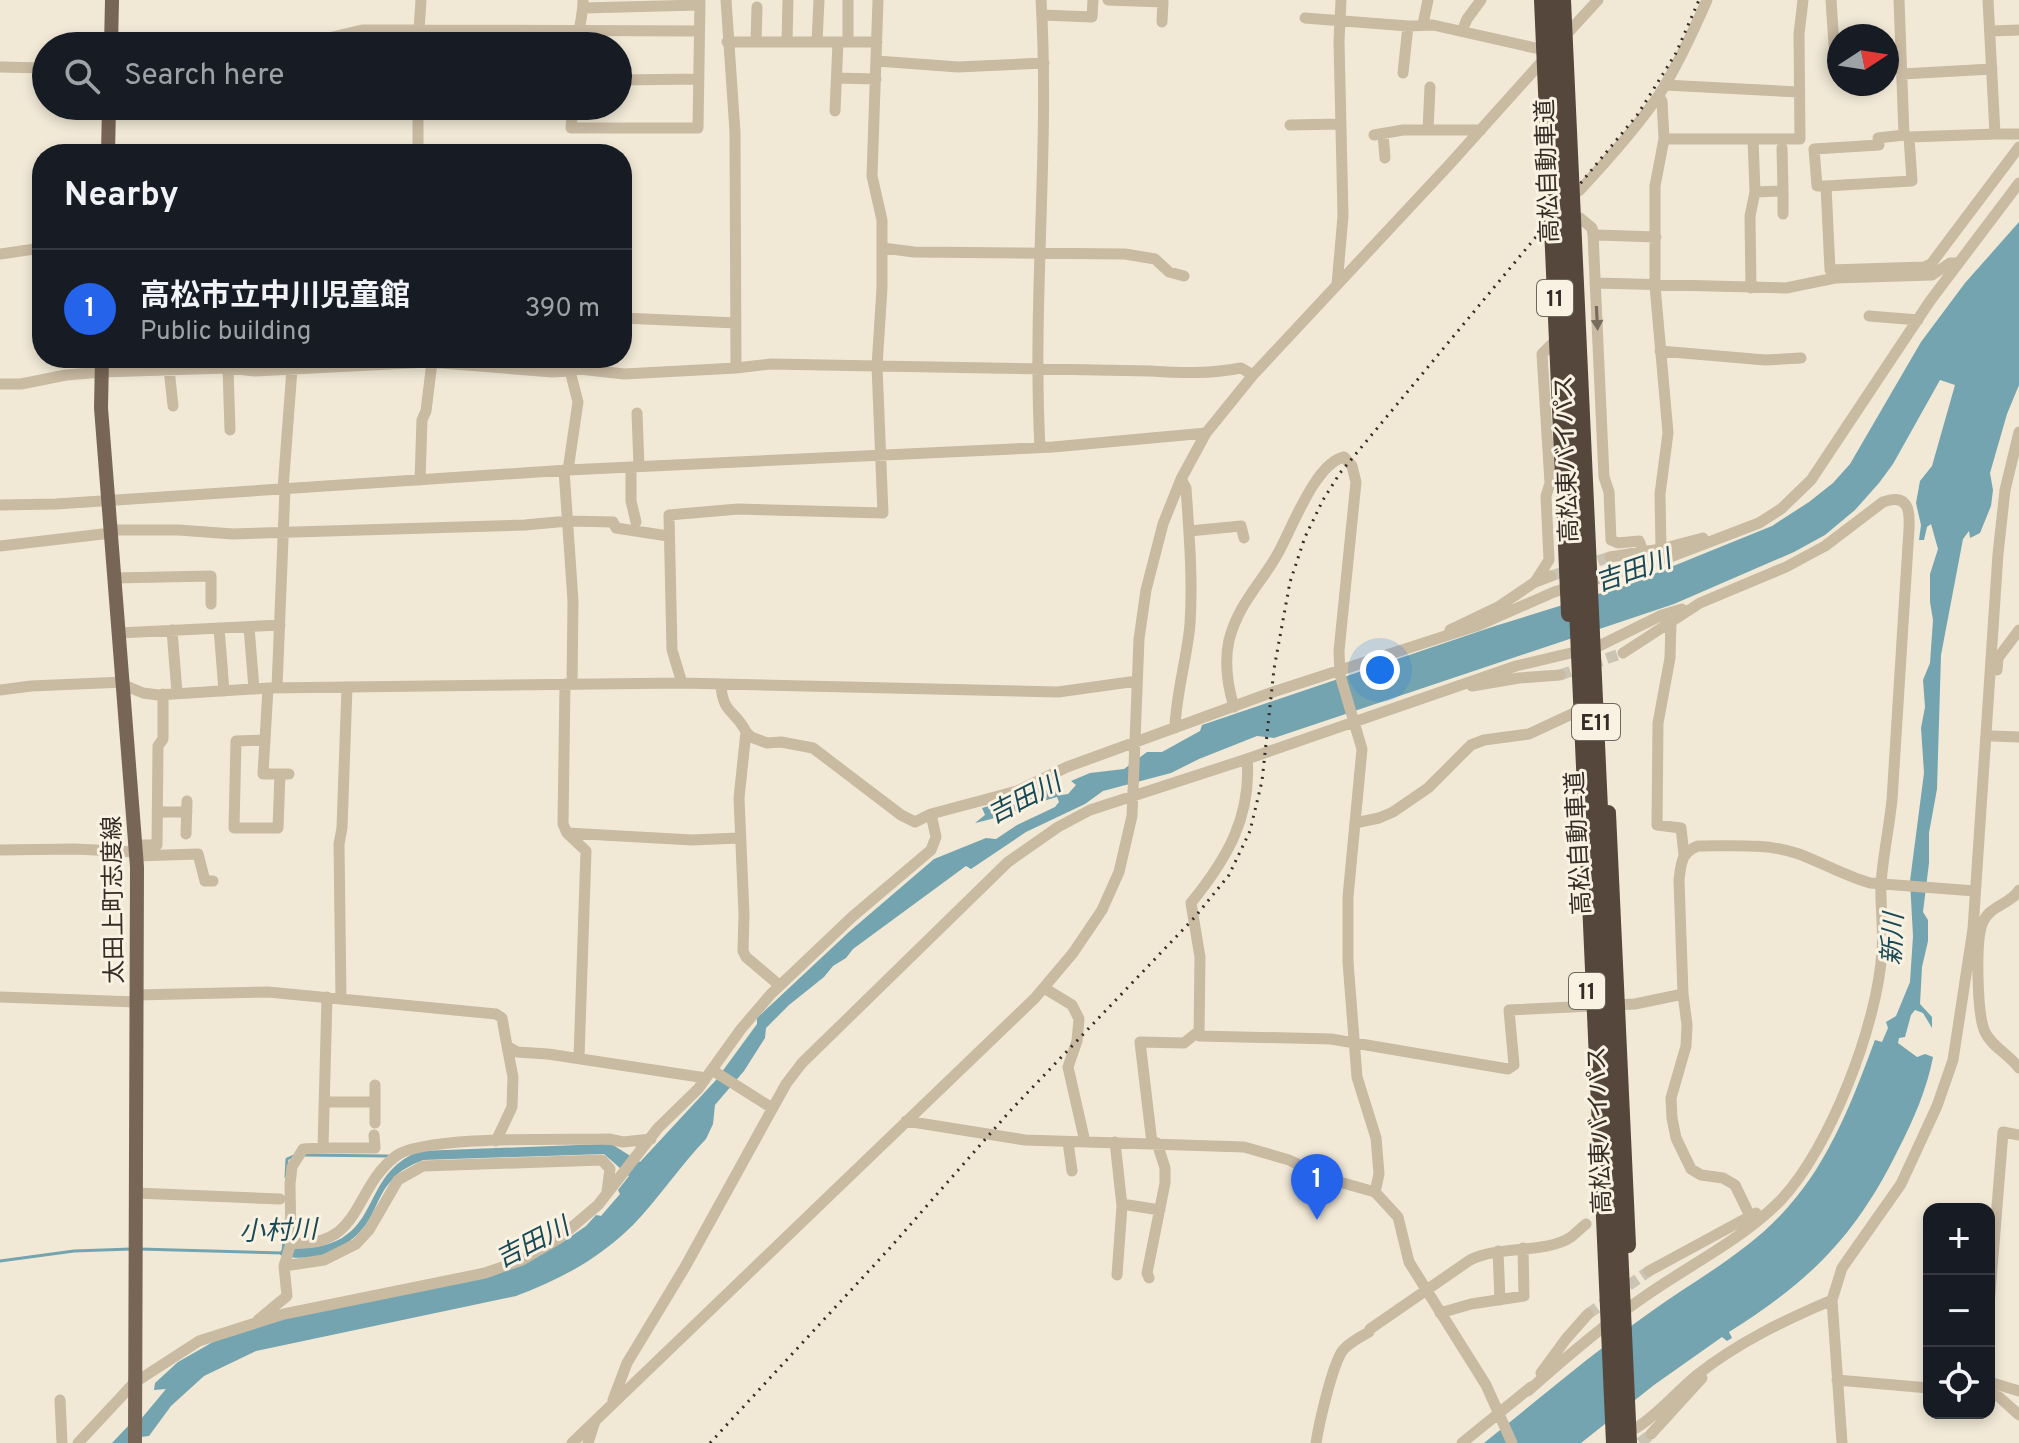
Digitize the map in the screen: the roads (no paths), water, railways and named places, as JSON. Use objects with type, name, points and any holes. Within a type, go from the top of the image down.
[{"type":"highway","name":"高松東バイパス","points":[[1542,0],[1557,339],[1557,483],[1568,591],[1602,1333],[1610,1442]]},
{"type":"highway","name":"高松自動車道","points":[[1550,0],[1610,1442]]},
{"type":"highway","name":"高松自動車道","points":[[1563,0],[1638,1434]]},
{"type":"highway","name":"高松東バイパス","points":[[1569,0],[1597,478],[1595,584],[1638,1434]]},
{"type":"main road","points":[[111,32],[112,0]]},
{"type":"main road","points":[[108,144],[109,120]]},
{"type":"main road","name":"太田上町志度線","points":[[102,368],[101,408],[107,500],[136,851],[135,1443]]},
{"type":"street","points":[[419,30],[421,0]]},
{"type":"street","points":[[726,0],[735,132],[736,368]]},
{"type":"street","points":[[787,42],[788,0]]},
{"type":"street","points":[[817,42],[819,0]]},
{"type":"street","points":[[835,111],[848,0]]},
{"type":"street","points":[[682,683],[672,650],[669,515],[738,509],[883,513],[877,366],[883,248],[882,220],[872,176],[878,0]]},
{"type":"street","points":[[1040,448],[1036,370],[1044,63],[1041,0]]},
{"type":"street","points":[[1042,15],[1092,17],[1093,0]]},
{"type":"street","points":[[1108,0],[1163,1],[1162,22]]},
{"type":"street","points":[[1337,285],[1343,216],[1341,0]]},
{"type":"street","points":[[1423,24],[1428,0]]},
{"type":"street","points":[[1462,31],[1481,0]]},
{"type":"street","points":[[572,1443],[1044,988],[1073,953],[1102,910],[1119,872],[1130,828],[1134,794],[1139,639],[1154,554],[1181,479],[1206,433],[1253,375],[1481,130],[1544,54],[1598,0]]},
{"type":"street","points":[[1579,191],[1620,145],[1662,90],[1707,0]]},
{"type":"street","points":[[1664,139],[1800,139],[1799,34],[1803,0]]},
{"type":"street","points":[[1831,0],[1833,24]]},
{"type":"street","points":[[1899,0],[1902,74],[1907,136],[1912,181],[1817,186],[1814,149],[1879,145],[1878,138],[1907,136],[2019,134]]},
{"type":"street","points":[[1988,0],[1995,134]]},
{"type":"street","points":[[572,120],[571,128],[698,128],[700,2],[583,4],[582,26],[578,31]]},
{"type":"street","points":[[756,42],[757,7]]},
{"type":"street","points":[[1305,18],[1408,26],[1423,24],[1462,31],[1544,54]]},
{"type":"street","points":[[1403,73],[1408,26]]},
{"type":"street","points":[[1990,31],[2019,30]]},
{"type":"street","points":[[354,32],[699,31]]},
{"type":"street","points":[[727,42],[877,42]]},
{"type":"street","points":[[877,61],[958,67],[1044,63]]},
{"type":"street","points":[[0,67],[32,68]]},
{"type":"street","points":[[1902,74],[1992,69]]},
{"type":"street","points":[[837,78],[876,79]]},
{"type":"street","points":[[632,80],[699,79]]},
{"type":"street","points":[[1428,130],[1430,87]]},
{"type":"street","points":[[1662,90],[1799,92]]},
{"type":"street","points":[[1661,549],[1660,494],[1668,433],[1655,286],[1655,186],[1664,139],[1662,90]]},
{"type":"street","points":[[418,120],[418,144]]},
{"type":"street","points":[[1290,125],[1341,124]]},
{"type":"street","points":[[1385,158],[1379,134],[1403,130],[1481,130]]},
{"type":"street","points":[[1751,288],[1750,216],[1755,192],[1753,139]]},
{"type":"street","points":[[1826,186],[1830,270],[1924,267],[1931,264],[2019,147]]},
{"type":"street","points":[[1782,148],[1783,214]]},
{"type":"street","points":[[721,685],[722,701],[726,708],[751,737],[767,743],[781,742],[813,748],[901,815],[915,822],[931,814],[1008,794],[1067,767],[1135,745],[1175,728],[1479,625],[1759,523],[1781,509],[1811,480],[1918,320],[2019,183]]},
{"type":"street","points":[[1755,192],[1783,191]]},
{"type":"street","points":[[1580,218],[1592,228],[1593,234],[1597,478],[1609,492],[1611,540],[1618,543],[1639,541],[1643,551]]},
{"type":"street","points":[[1598,235],[1656,237]]},
{"type":"street","points":[[883,248],[914,252],[1125,254],[1155,259],[1169,272],[1184,276]]},
{"type":"street","points":[[0,254],[32,249]]},
{"type":"street","points":[[1595,283],[1786,288],[1835,278],[1932,275],[1950,263],[1958,263]]},
{"type":"street","points":[[1869,316],[1918,320]]},
{"type":"street","points":[[632,318],[736,323]]},
{"type":"street","points":[[1660,351],[1765,360],[1801,358]]},
{"type":"street","points":[[570,368],[636,374],[771,364],[1211,374],[1241,368],[1253,375]]},
{"type":"street","points":[[0,384],[21,384],[91,368]]},
{"type":"street","points":[[152,368],[309,368]]},
{"type":"street","points":[[228,368],[230,430]]},
{"type":"street","points":[[420,480],[427,368]]},
{"type":"street","points":[[507,368],[570,371],[578,402],[566,470],[573,601],[563,824],[567,833],[586,851],[579,1058]]},
{"type":"street","points":[[169,369],[173,406]]},
{"type":"street","points":[[265,740],[236,741],[234,828],[278,828],[285,774],[263,774],[280,625],[292,369]]},
{"type":"street","points":[[636,522],[631,501],[637,413]]},
{"type":"street","points":[[1842,1443],[1832,1300],[1842,1268],[1901,1184],[1937,1106],[1953,1060],[1961,1015],[1998,554],[2005,490],[2019,432]]},
{"type":"street","points":[[0,505],[566,470],[1040,448],[1206,433]]},
{"type":"street","points":[[1234,707],[1226,666],[1229,641],[1239,611],[1276,557],[1297,514],[1326,467],[1334,459],[1344,457],[1352,466],[1356,482],[1339,651],[1340,673],[1362,749],[1347,935],[1357,1077],[1376,1138],[1379,1174],[1375,1192]]},
{"type":"street","points":[[1175,728],[1190,622],[1189,531],[1186,488],[1181,479]]},
{"type":"street","points":[[1535,582],[1549,560],[1546,496],[1557,483]]},
{"type":"street","points":[[1462,1443],[1602,1333],[1719,1250],[1781,1199],[1805,1167],[1827,1128],[1866,1032],[1876,994],[1882,951],[1908,507],[1902,500],[1894,498],[1883,502],[1846,533],[1786,567],[1599,642]]},
{"type":"street","points":[[0,546],[110,532],[179,530],[233,534],[568,521],[613,522],[616,528],[668,536]]},
{"type":"street","points":[[1189,531],[1241,526],[1244,538]]},
{"type":"street","points":[[1610,557],[1661,549],[1711,536],[1719,538]]},
{"type":"street","points":[[115,578],[211,576],[211,604]]},
{"type":"street","points":[[1447,636],[1452,627],[1498,607],[1535,582],[1551,576]]},
{"type":"street","points":[[1623,653],[1700,603]]},
{"type":"street","points":[[1671,621],[1670,658],[1658,723],[1657,825],[1681,828],[1684,855],[1679,880],[1687,1025],[1686,1046],[1671,1098],[1672,1118],[1676,1138],[1691,1169],[1701,1175],[1723,1178],[1735,1185],[1750,1216]]},
{"type":"street","points":[[119,633],[280,625]]},
{"type":"street","points":[[249,627],[254,689]]},
{"type":"street","points":[[219,628],[224,691]]},
{"type":"street","points":[[172,630],[177,693]]},
{"type":"street","points":[[1983,878],[1998,658],[2019,630]]},
{"type":"street","points":[[611,1405],[627,1363],[685,1267],[772,1108],[802,1063],[1008,862],[1068,821],[1109,803],[1247,759],[1354,718],[1571,648]]},
{"type":"street","points":[[1432,694],[1519,678],[1560,675]]},
{"type":"street","points":[[0,690],[31,686],[124,684],[143,693],[163,694],[272,688],[682,683],[1058,692],[1137,681]]},
{"type":"street","points":[[341,999],[339,844],[347,687]]},
{"type":"street","points":[[136,851],[157,845],[158,746],[163,739],[163,694]]},
{"type":"street","points":[[1355,823],[1393,812],[1428,788],[1471,745],[1484,740],[1529,734],[1574,713]]},
{"type":"street","points":[[746,732],[739,798],[743,951],[779,985]]},
{"type":"street","points":[[1993,736],[2019,737]]},
{"type":"street","points":[[1247,759],[1246,796],[1238,830],[1220,867],[1191,903],[1200,957],[1199,1036],[1317,1038],[1508,1069],[1514,1065],[1509,1010],[1635,1004],[1683,994]]},
{"type":"street","points":[[158,812],[187,807],[186,834]]},
{"type":"street","points":[[78,1443],[134,1383],[199,1341],[258,1320],[502,1268],[558,1239],[607,1193],[709,1074],[751,1016],[779,985],[931,850],[936,837],[931,814]]},
{"type":"street","points":[[567,833],[692,840],[739,838]]},
{"type":"street","points":[[1684,855],[1688,849],[1698,846],[1777,849],[1798,854],[1853,879],[1884,886],[1971,891]]},
{"type":"street","points":[[0,850],[75,849],[198,854],[205,881],[213,881]]},
{"type":"street","points":[[2019,890],[2014,898],[1992,909],[1982,924],[1977,998],[1985,1034],[2019,1068]]},
{"type":"street","points":[[1044,988],[1072,1005],[1079,1019],[1077,1041],[1068,1067],[1085,1142]]},
{"type":"street","points":[[0,997],[136,999],[268,992],[496,1014],[502,1018],[513,1077],[512,1107],[491,1141],[487,1164]]},
{"type":"street","points":[[323,1148],[327,997]]},
{"type":"street","points":[[1149,1278],[1147,1273],[1165,1183],[1165,1168],[1154,1143],[1140,1042],[1184,1043],[1199,1031]]},
{"type":"street","points":[[507,1046],[517,1052],[709,1074],[772,1108]]},
{"type":"street","points":[[258,1320],[287,1296],[285,1264],[290,1246],[292,1167],[300,1155],[323,1148],[375,1148],[375,1085]]},
{"type":"street","points":[[324,1102],[375,1102]]},
{"type":"street","points":[[906,1121],[1025,1140],[1244,1147],[1289,1160],[1329,1179],[1375,1192],[1398,1217],[1409,1262],[1486,1385],[1512,1443]]},
{"type":"street","points":[[1991,1275],[2003,1132],[2019,1135]]},
{"type":"street","points":[[290,1246],[324,1241],[341,1231],[352,1220],[381,1171],[405,1150],[437,1144],[491,1141],[609,1139],[648,1142]]},
{"type":"street","points":[[1068,1142],[1072,1171]]},
{"type":"street","points":[[1115,1142],[1122,1204],[1117,1275]]},
{"type":"street","points":[[285,1264],[324,1260],[356,1244],[369,1230],[398,1180],[423,1166],[602,1160],[610,1169],[607,1193]]},
{"type":"street","points":[[136,1193],[280,1199]]},
{"type":"street","points":[[1649,1271],[1781,1199]]},
{"type":"street","points":[[1122,1204],[1160,1210]]},
{"type":"street","points":[[1316,1443],[1342,1352],[1352,1342],[1470,1260],[1486,1252],[1569,1238],[1586,1224]]},
{"type":"street","points":[[1440,1313],[1471,1304],[1524,1296],[1523,1248]]},
{"type":"street","points":[[1498,1251],[1500,1300]]},
{"type":"street","points":[[1638,1434],[1695,1376],[1719,1359],[1782,1322],[1832,1300]]},
{"type":"street","points":[[1528,1391],[1588,1314]]},
{"type":"street","points":[[1837,1380],[1923,1387]]},
{"type":"street","points":[[1995,1384],[2019,1393]]},
{"type":"street","points":[[1995,1392],[2019,1393]]},
{"type":"street","points":[[1995,1395],[2019,1415]]},
{"type":"street","points":[[60,1400],[62,1443]]},
{"type":"street","points":[[588,1443],[595,1421]]},
{"type":"water","name":"吉田川","points":[[2019,222],[2019,385],[1990,473],[1993,490],[1991,506],[1980,533],[1970,538],[1969,531],[1963,539],[1941,655],[1937,789],[1929,833],[1923,912],[1928,920],[1928,941],[1922,967],[1920,1004],[1932,1017],[1932,1028],[1923,1013],[1915,1010],[1905,1037],[1899,1038],[1898,1043],[1917,1057],[1925,1054],[1933,1057],[1923,1093],[1882,1181],[1828,1254],[1784,1294],[1729,1332],[1732,1338],[1727,1341],[1722,1337],[1654,1385],[1581,1443],[1484,1443],[1630,1327],[1740,1251],[1788,1207],[1828,1149],[1875,1040],[1882,1042],[1888,1028],[1886,1022],[1896,1016],[1910,982],[1913,936],[1910,881],[1924,773],[1921,728],[1925,707],[1923,680],[1930,663],[1933,620],[1930,574],[1938,549],[1931,524],[1927,527],[1924,540],[1919,540],[1921,525],[1916,503],[1920,481],[1932,466],[1955,385],[1940,380],[1893,464],[1855,510],[1825,535],[1794,552],[1674,604],[1274,738],[1257,736],[1171,773],[1103,791],[1085,804],[1026,832],[971,869],[966,866],[853,949],[766,1028],[765,1038],[744,1071],[715,1105],[713,1124],[706,1139],[633,1225],[578,1267],[516,1296],[256,1351],[204,1376],[171,1406],[149,1436],[141,1437],[135,1443],[112,1443],[129,1425],[141,1419],[166,1389],[154,1390],[155,1383],[178,1362],[220,1338],[273,1320],[492,1275],[563,1242],[596,1215],[601,1216],[620,1194],[618,1190],[629,1176],[604,1154],[423,1160],[395,1176],[367,1223],[350,1241],[317,1256],[280,1255],[281,1250],[319,1246],[342,1238],[362,1218],[391,1170],[420,1151],[603,1144],[613,1145],[640,1162],[716,1080],[757,1024],[757,1018],[850,931],[934,859],[986,838],[996,839],[1059,802],[1057,797],[975,823],[985,815],[982,808],[1023,796],[1043,785],[1045,790],[1068,794],[1076,785],[1071,781],[1090,773],[1124,769],[1147,752],[1162,752],[1200,731],[1202,725],[1624,586],[1772,526],[1833,483],[1850,464],[1921,342],[1965,283]]},
{"type":"waterway","points":[[286,1177],[287,1159],[296,1155]]},
{"type":"waterway","points":[[304,1155],[388,1156]]},
{"type":"waterway","points":[[283,1253],[285,1221]]},
{"type":"waterway","name":"小村川","points":[[0,1261],[74,1251],[131,1249]]},
{"type":"waterway","name":"小村川","points":[[139,1249],[283,1253]]},
{"type":"tunnel","points":[[1551,576],[1610,557]]},
{"type":"tunnel","points":[[1560,675],[1623,653]]},
{"type":"tunnel","points":[[1588,1314],[1649,1271]]},
{"type":"tunnel","points":[[1640,1443],[1651,1434]]},
{"type":"railway","points":[[710,1443],[889,1249],[1010,1111],[1195,917],[1229,875],[1250,831],[1262,781],[1274,669],[1290,582],[1305,537],[1323,500],[1340,473],[1638,114],[1676,53],[1699,0]]},
{"type":"place","name":"高松市立中川児童館","points":[[1317,1220]]},
{"type":"water label","name":"新川","points":[[1892,939]]}]
